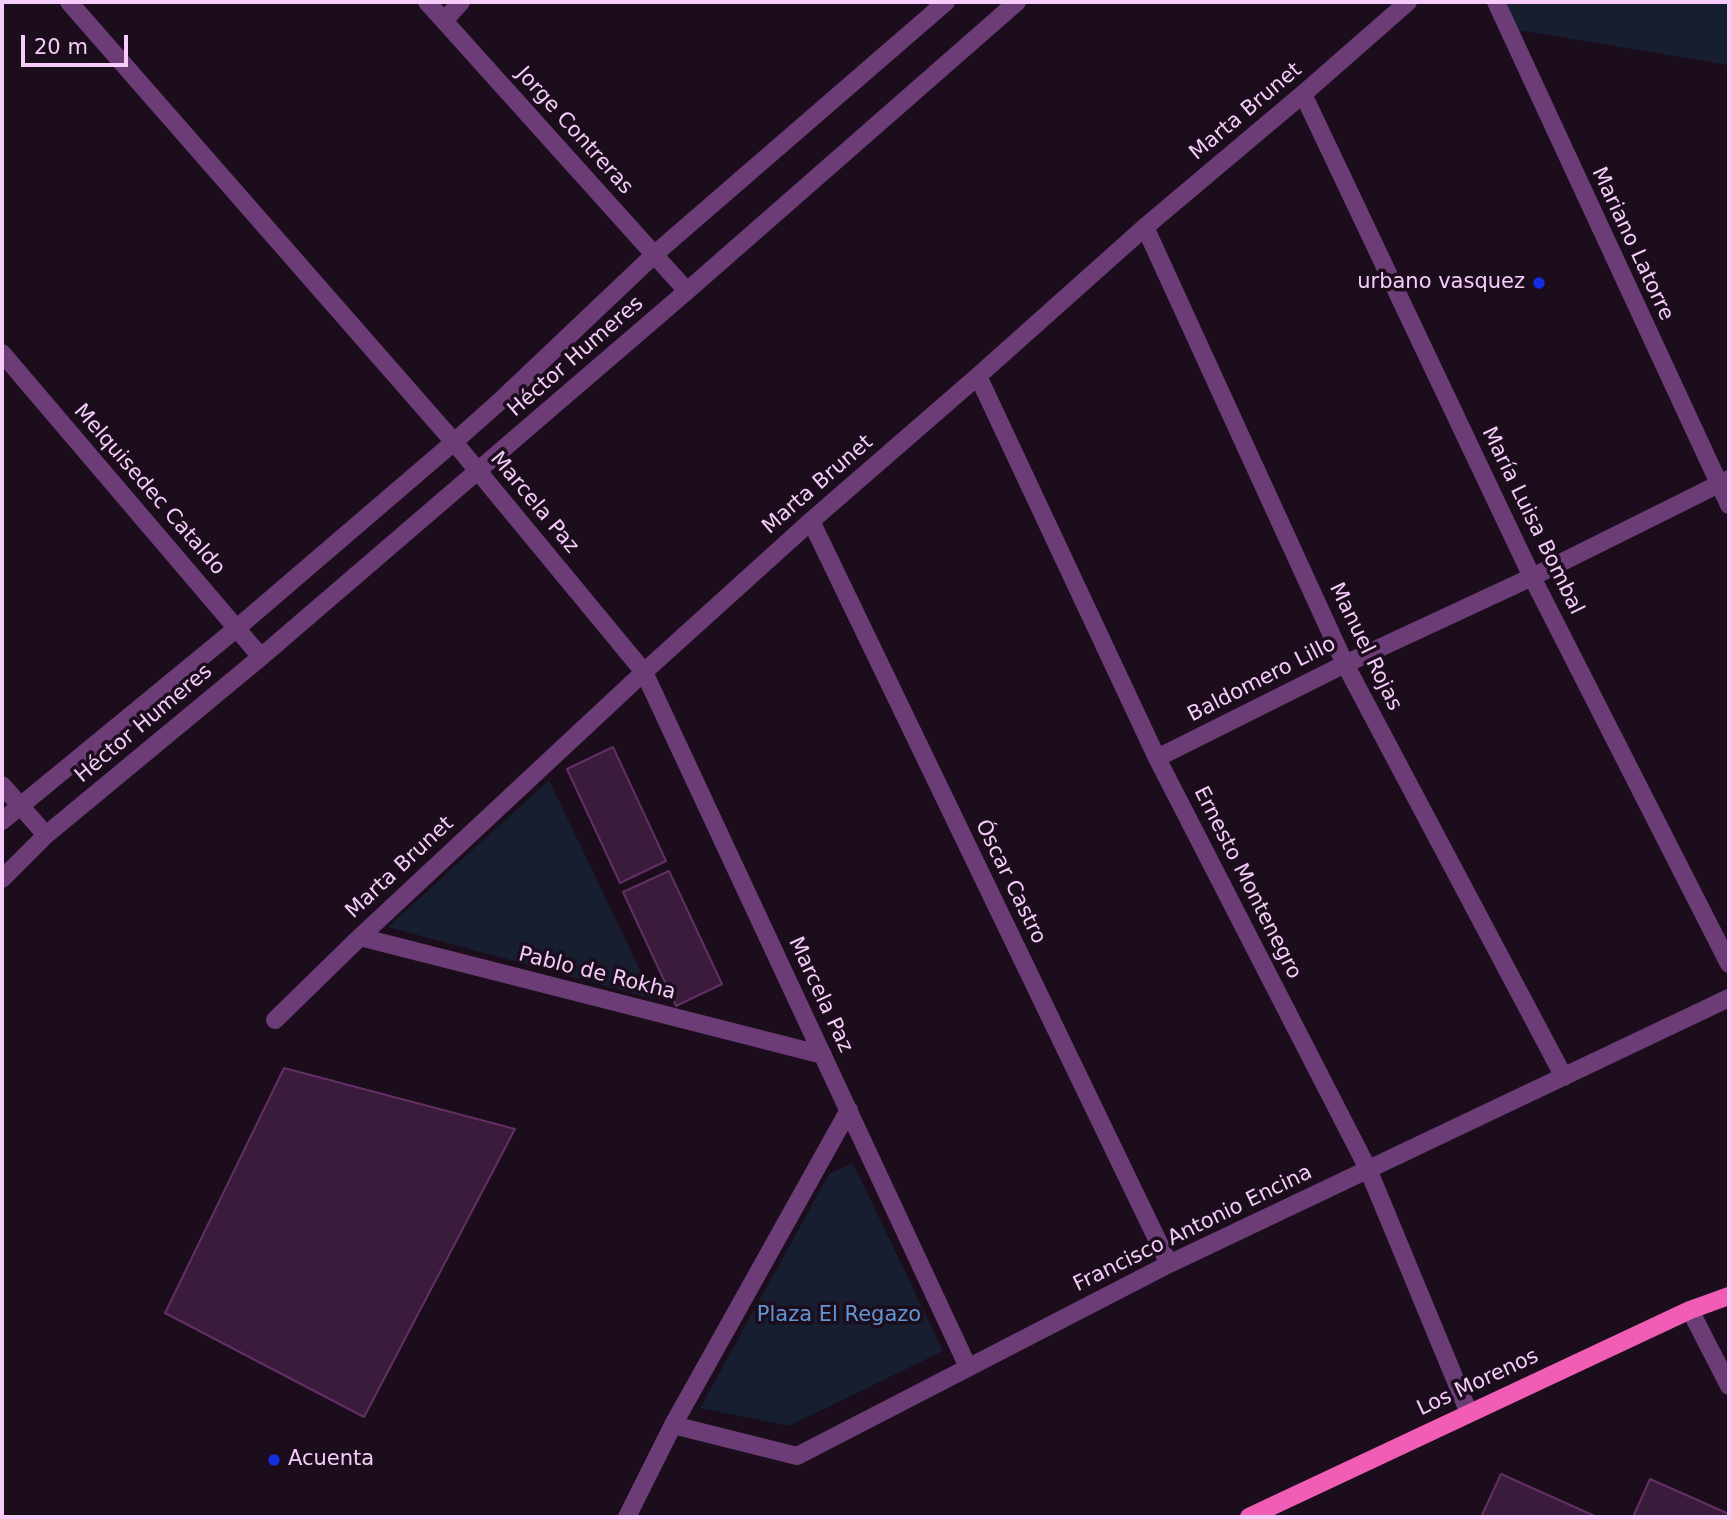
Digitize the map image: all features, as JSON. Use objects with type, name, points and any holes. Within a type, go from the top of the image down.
[{"type":"main road","name":"Los Morenos","points":[[1249,1517],[1690,1310],[1729,1296]]},
{"type":"street","name":"Marcela Paz","points":[[69,2],[454,442],[644,672],[968,1367]]},
{"type":"street","name":"Jorge Contreras","points":[[427,2],[656,253],[687,291]]},
{"type":"street","points":[[444,21],[461,2]]},
{"type":"street","name":"Héctor Humeres","points":[[2,821],[237,628],[454,442],[656,253],[946,2]]},
{"type":"street","name":"Héctor Humeres","points":[[2,880],[46,835],[261,657],[687,291],[1017,2]]},
{"type":"street","name":"Marta Brunet","points":[[275,1020],[644,672],[811,521],[1145,227],[1408,2]]},
{"type":"street","name":"Mariano Latorre","points":[[1496,2],[1724,482],[1729,505]]},
{"type":"street","name":"María Luisa Bombal","points":[[1303,94],[1532,576],[1729,964]]},
{"type":"street","name":"Manuel Rojas","points":[[1145,227],[1345,664],[1564,1077]]},
{"type":"street","name":"Melquisedec Cataldo","points":[[2,353],[261,657]]},
{"type":"street","name":"Ernesto Montenegro","points":[[978,376],[1157,758],[1368,1169],[1469,1413]]},
{"type":"street","name":"Baldomero Lillo","points":[[1157,758],[1345,664],[1724,482]]},
{"type":"street","name":"Óscar Castro","points":[[811,521],[1169,1264]]},
{"type":"street","points":[[2,785],[46,835]]},
{"type":"street","name":"Pablo de Rokha","points":[[360,937],[823,1055]]},
{"type":"street","name":"Francisco Antonio Encina","points":[[673,1425],[797,1456],[1169,1264],[1729,999]]},
{"type":"street","points":[[627,1517],[673,1425],[849,1110]]},
{"type":"street","points":[[1690,1310],[1729,1387]]},
{"type":"green space","points":[[1496,2],[1729,2],[1729,65],[1506,28]]},
{"type":"green space","points":[[549,780],[654,999],[388,927]]},
{"type":"green space","name":"Plaza El Regazo","points":[[853,1163],[943,1351],[789,1426],[700,1408],[829,1174]]},
{"type":"building","points":[[613,747],[666,861],[620,883],[567,769]]},
{"type":"building","points":[[669,871],[722,984],[676,1006],[623,892]]},
{"type":"building","points":[[284,1068],[515,1129],[364,1417],[165,1313]]},
{"type":"building","points":[[1501,1474],[1597,1517],[1481,1517]]},
{"type":"building","points":[[1650,1479],[1729,1514],[1729,1517],[1633,1517]]},
{"type":"place","name":"urbano vasquez","points":[[1539,283]]},
{"type":"place","name":"Acuenta","points":[[274,1460]]}]
